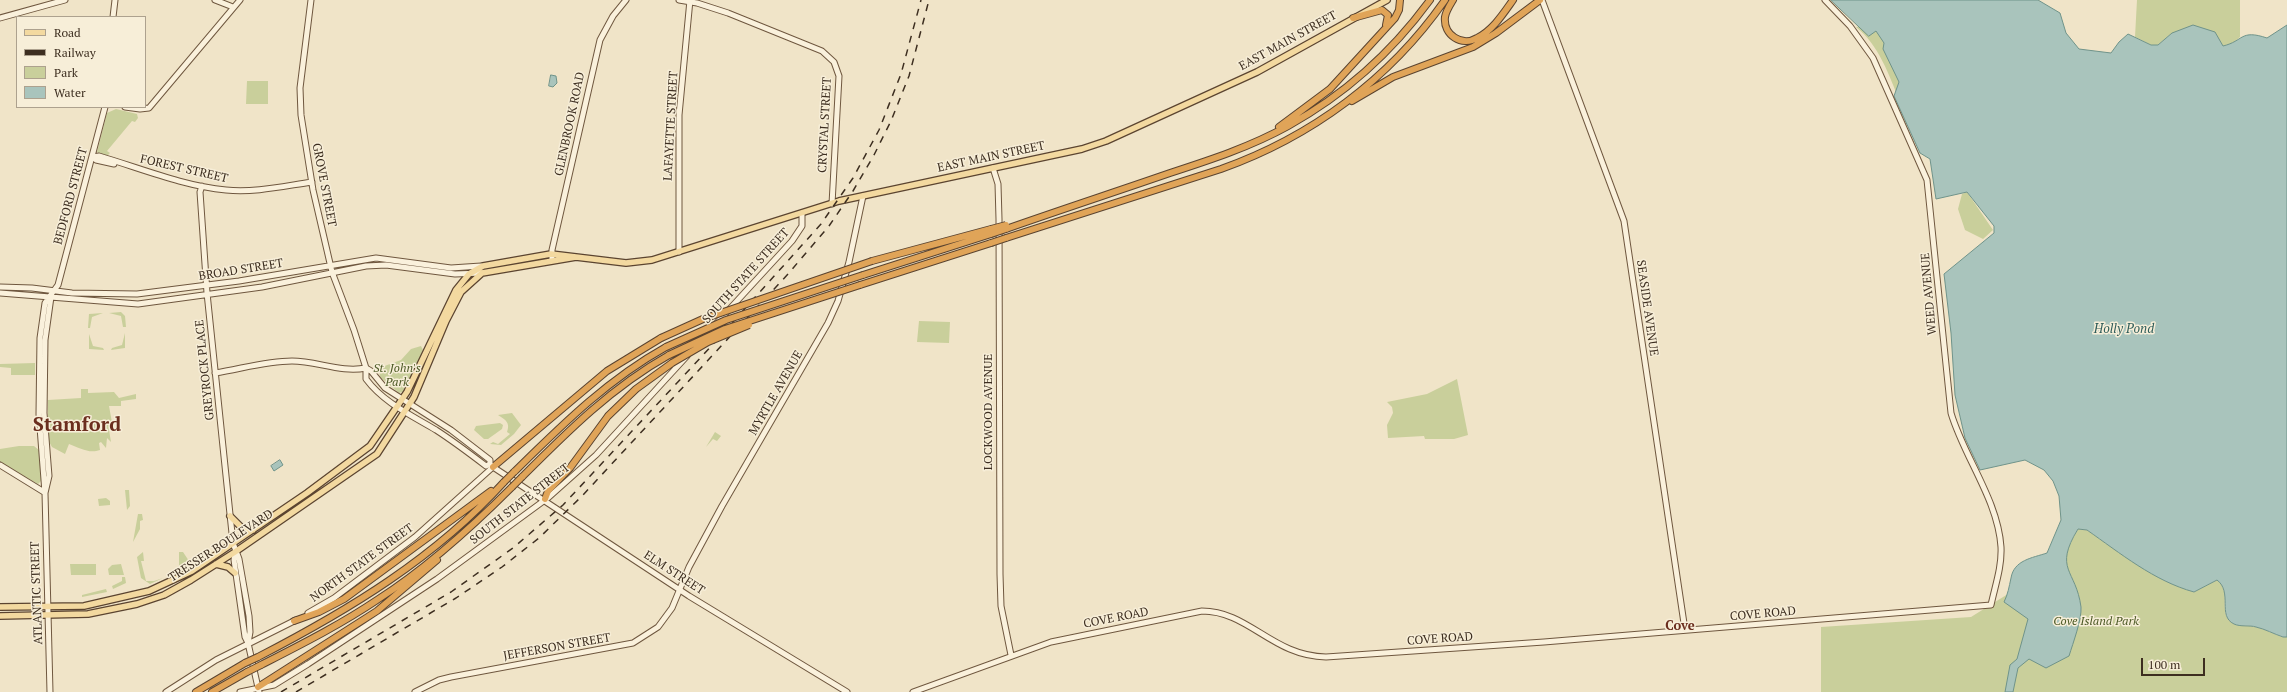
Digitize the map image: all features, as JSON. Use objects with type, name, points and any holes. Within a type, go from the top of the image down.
[{"type":"highway","points":[[1260,140],[1323,95],[1370,46],[1394,18],[1399,10],[1400,0]]},
{"type":"highway","points":[[492,466],[607,371],[661,338],[709,317],[872,261],[1006,227],[1054,212],[1216,158],[1260,140],[1313,111],[1350,84],[1395,42],[1430,0]]},
{"type":"highway","points":[[1332,113],[1357,94],[1392,63],[1424,28],[1445,0]]},
{"type":"highway","points":[[1452,0],[1446,12],[1446,26],[1452,36],[1460,41],[1470,41],[1478,38],[1493,26],[1513,0]]},
{"type":"highway","points":[[1502,15],[1510,0]]},
{"type":"highway","points":[[259,690],[377,611],[425,572],[453,543],[605,398],[636,375],[669,355],[725,329],[1235,164],[1292,138],[1393,77],[1473,47],[1541,0]]},
{"type":"highway","points":[[1353,18],[1379,10],[1388,15],[1388,23],[1370,46]]},
{"type":"highway","points":[[196,692],[245,663],[346,610],[397,576],[457,528],[591,398],[628,370],[666,347],[726,320],[928,254],[991,231]]},
{"type":"highway","points":[[545,499],[548,492],[570,468],[608,416],[636,389],[672,363],[718,338],[799,305]]},
{"type":"highway","points":[[294,621],[319,612],[344,599],[504,482]]},
{"type":"highway","points":[[212,692],[260,665],[325,632],[365,608],[416,573],[453,543]]},
{"type":"main road","points":[[0,18],[65,0]]},
{"type":"main road","points":[[113,16],[115,0]]},
{"type":"main road","points":[[215,0],[233,8]]},
{"type":"main road","points":[[135,108],[149,108],[240,0]]},
{"type":"main road","name":"GROVE STREET","points":[[311,0],[300,96],[312,182],[330,265],[354,330],[366,368],[366,379],[370,385],[397,408],[452,440],[486,466],[492,466],[490,460],[451,430],[385,388],[371,371],[366,368]]},
{"type":"main road","name":"GLENBROOK ROAD","points":[[552,260],[551,254],[600,40],[613,16],[626,0]]},
{"type":"main road","name":"CRYSTAL STREET","points":[[679,0],[690,1],[728,13],[822,51],[831,58],[837,66],[839,76],[832,204]]},
{"type":"main road","name":"EAST MAIN STREET","points":[[402,400],[456,290],[469,274],[483,266],[551,254],[568,254],[577,257],[634,263],[679,252],[802,213],[863,196],[1082,149],[1106,140],[1257,72],[1387,0]]},
{"type":"main road","name":"SEASIDE AVENUE","points":[[1541,0],[1624,221],[1685,630]]},
{"type":"main road","name":"WEED AVENUE","points":[[1825,0],[1850,26],[1873,58],[1927,180],[1951,413],[1962,446],[1983,488],[2000,541],[2000,562],[1990,605]]},
{"type":"main road","name":"LAFAYETTE STREET","points":[[679,252],[679,115],[690,1]]},
{"type":"main road","name":"BEDFORD STREET","points":[[56,291],[106,108]]},
{"type":"main road","name":"FOREST STREET","points":[[93,157],[99,156],[202,186],[243,191],[312,182]]},
{"type":"main road","name":"LOCKWOOD AVENUE","points":[[993,168],[998,184],[999,219],[1001,606],[1011,655]]},
{"type":"main road","name":"GREYROCK PLACE","points":[[202,186],[200,194],[208,285],[207,293],[215,373],[233,543],[235,552],[239,559],[249,616],[250,632],[248,643]]},
{"type":"main road","name":"MYRTLE AVENUE","points":[[680,590],[689,567],[722,506],[832,314],[849,262],[863,196]]},
{"type":"main road","name":"SOUTH STATE STREET","points":[[240,692],[259,690],[282,680],[373,622],[449,570],[564,485],[596,455],[796,237],[803,222],[802,213]]},
{"type":"main road","name":"EAST MAIN STREET","points":[[482,273],[577,257]]},
{"type":"main road","name":"BROAD STREET","points":[[0,287],[137,294],[208,285],[381,258],[451,268],[483,266]]},
{"type":"main road","name":"BROAD STREET","points":[[0,293],[51,297],[78,301],[138,304],[207,293],[262,287],[357,267],[386,265],[452,274],[482,273]]},
{"type":"main road","points":[[410,405],[446,321],[461,292],[482,273]]},
{"type":"main road","points":[[51,297],[56,291]]},
{"type":"main road","name":"ATLANTIC STREET","points":[[50,692],[45,492],[49,476],[44,413],[45,340],[51,297]]},
{"type":"main road","points":[[215,373],[260,364],[287,361],[353,370],[366,368]]},
{"type":"main road","name":"TRESSER BOULEVARD","points":[[0,607],[47,608],[94,605],[149,591],[192,571],[253,530],[370,446],[402,400]]},
{"type":"main road","name":"TRESSER BOULEVARD","points":[[0,616],[88,614],[144,602],[178,588],[235,552],[377,454],[410,405]]},
{"type":"main road","points":[[0,465],[45,492]]},
{"type":"main road","name":"ELM STREET","points":[[492,466],[545,499],[680,590],[847,692]]},
{"type":"main road","name":"NORTH STATE STREET","points":[[166,692],[209,664],[294,621],[334,598],[415,537],[492,466]]},
{"type":"main road","points":[[230,516],[242,528],[253,530]]},
{"type":"main road","name":"GREYROCK PLACE","points":[[235,552],[235,573],[245,637],[248,643]]},
{"type":"main road","points":[[216,564],[228,567],[235,573]]},
{"type":"main road","name":"JEFFERSON STREET","points":[[415,692],[439,680],[452,677],[633,643],[658,627],[672,608],[680,590]]},
{"type":"main road","name":"COVE ROAD","points":[[913,692],[1011,655],[1051,642],[1202,611],[1226,614],[1279,646],[1295,653],[1315,657],[1685,630],[1990,605]]},
{"type":"main road","points":[[248,643],[259,690]]},
{"type":"green space","points":[[2137,0],[2240,0],[2240,37],[2232,44],[2223,46],[2172,33],[2158,45],[2151,45],[2135,37]]},
{"type":"green space","points":[[1871,25],[1879,26],[1903,74],[1900,102],[1877,52],[1864,34],[1856,27]]},
{"type":"green space","points":[[247,81],[268,81],[268,104],[246,104]]},
{"type":"green space","points":[[116,109],[137,114],[138,118],[135,122],[132,121],[107,151],[110,153],[106,157],[97,152],[107,113]]},
{"type":"green space","points":[[1967,192],[1993,230],[1983,239],[1965,230],[1958,209],[1962,194]]},
{"type":"green space","points":[[121,312],[125,316],[126,327],[123,327],[121,316],[109,313]]},
{"type":"green space","points":[[103,313],[92,317],[90,328],[88,328],[89,314]]},
{"type":"green space","points":[[919,321],[950,322],[949,343],[917,342]]},
{"type":"green space","points":[[125,333],[125,348],[111,350],[112,348],[122,345]]},
{"type":"green space","points":[[89,334],[93,346],[103,348],[104,350],[89,349]]},
{"type":"green space","name":"St. John's Park","points":[[421,346],[423,350],[405,391],[399,393],[380,377],[379,368],[401,360],[411,349]]},
{"type":"green space","points":[[35,363],[35,375],[11,375],[11,368],[0,367],[0,364]]},
{"type":"green space","points":[[1457,379],[1468,435],[1454,439],[1425,439],[1424,436],[1388,438],[1387,425],[1393,413],[1392,407],[1387,402],[1427,394]]},
{"type":"green space","points":[[81,389],[88,389],[88,393],[114,392],[119,398],[136,394],[136,399],[121,401],[121,406],[109,406],[113,428],[109,430],[111,442],[107,438],[106,448],[101,442],[99,443],[100,450],[96,451],[84,450],[69,444],[65,454],[52,447],[48,440],[48,400],[81,398]]},
{"type":"green space","points":[[512,413],[521,425],[514,434],[501,445],[490,444],[493,442],[498,444],[510,434],[507,432],[508,426],[506,421],[498,415]]},
{"type":"green space","points":[[500,423],[503,425],[502,429],[488,439],[484,439],[474,430],[476,426]]},
{"type":"green space","points":[[715,432],[721,436],[717,441],[713,439],[706,447]]},
{"type":"green space","points":[[19,446],[34,446],[40,451],[41,481],[38,484],[0,463],[0,449]]},
{"type":"green space","points":[[125,490],[129,490],[130,506],[127,510]]},
{"type":"green space","points":[[106,498],[110,501],[110,505],[99,506],[98,499]]},
{"type":"green space","points":[[138,514],[142,514],[143,520],[140,521],[140,529],[133,542]]},
{"type":"green space","name":"Cove Island Park","points":[[2078,529],[2087,530],[2133,562],[2165,581],[2194,592],[2217,580],[2222,585],[2224,591],[2226,615],[2229,620],[2236,625],[2256,627],[2282,637],[2287,637],[2287,692],[1821,692],[1821,627],[1971,617],[2064,559],[2069,545]]},
{"type":"green space","points":[[143,552],[144,561],[141,561],[146,581],[154,581],[163,578],[150,584],[141,578],[137,557]]},
{"type":"green space","points":[[179,552],[183,552],[191,564],[179,571]]},
{"type":"green space","points":[[70,564],[96,564],[96,575],[71,575]]},
{"type":"green space","points":[[121,564],[124,575],[109,575],[108,569],[112,565]]},
{"type":"green space","points":[[122,577],[125,577],[126,583],[113,589],[112,586],[122,581]]},
{"type":"green space","points":[[106,589],[107,592],[82,597],[82,595]]},
{"type":"water","name":"Holly Pond","points":[[1831,0],[2038,0],[2060,13],[2066,33],[2079,49],[2111,53],[2119,42],[2128,34],[2151,45],[2158,45],[2172,33],[2193,25],[2215,32],[2223,46],[2247,35],[2267,38],[2287,25],[2287,637],[2283,637],[2254,626],[2236,625],[2229,620],[2225,610],[2224,591],[2222,585],[2217,580],[2194,592],[2179,587],[2138,566],[2087,530],[2078,529],[2067,553],[2068,569],[2075,585],[2081,607],[2079,624],[2069,656],[2046,668],[2029,659],[2018,668],[2013,692],[2005,692],[2010,665],[2017,659],[2028,619],[2004,602],[2013,572],[2020,563],[2030,558],[2047,553],[2061,520],[2059,496],[2053,481],[2044,470],[2025,460],[1980,470],[1965,438],[1955,395],[1951,333],[1944,274],[1994,233],[1994,226],[1967,192],[1936,199],[1930,159],[1920,153],[1894,96],[1899,82],[1883,49],[1884,43],[1876,31],[1869,36]]},
{"type":"water","points":[[551,75],[556,76],[557,83],[553,87],[549,86]]},
{"type":"water","points":[[280,460],[283,465],[274,471],[271,466]]},
{"type":"railway","points":[[281,692],[451,592],[513,548],[563,505],[704,354],[821,224],[853,178],[879,130],[901,74],[921,0]]},
{"type":"railway","points":[[296,692],[456,598],[502,567],[539,538],[582,496],[788,274],[829,226],[853,191],[874,155],[891,121],[909,76],[929,0]]},
{"type":"district","name":"Stamford","points":[[77,425]]},
{"type":"district","name":"Cove","points":[[1680,626]]}]
